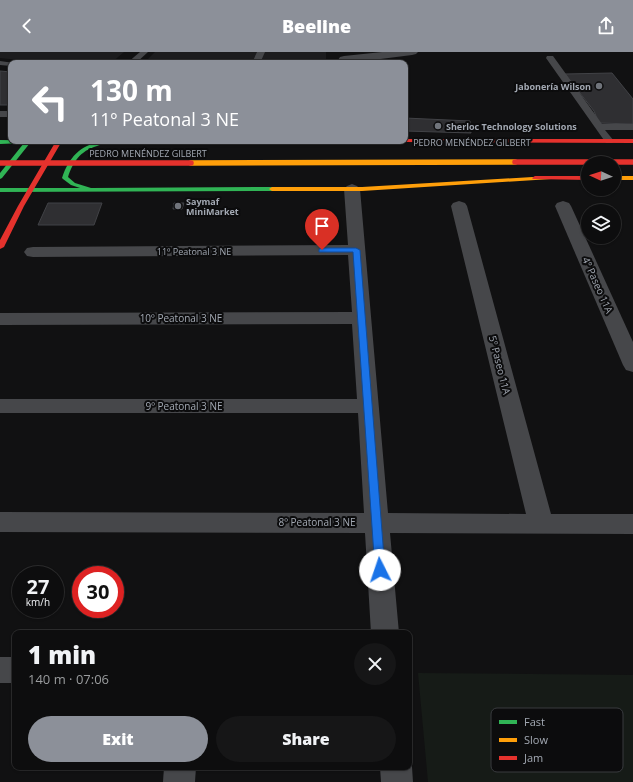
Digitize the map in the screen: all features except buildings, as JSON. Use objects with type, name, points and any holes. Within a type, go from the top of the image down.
[{"type":"main road","points":[[408,140],[633,141]]},
{"type":"main road","points":[[0,176],[27,144]]},
{"type":"main road","points":[[0,247],[30,190],[57,144]]},
{"type":"main road","points":[[95,190],[74,185],[65,178],[75,154],[96,144]]},
{"type":"main road","points":[[7,152],[29,152]]},
{"type":"main road","name":"PEDRO MENÉNDEZ GILBERT","points":[[43,152],[98,152]]},
{"type":"main road","name":"PEDRO MENÉNDEZ GILBERT","points":[[0,163],[633,162]]},
{"type":"main road","points":[[27,176],[75,175]]},
{"type":"main road","points":[[443,175],[581,178]]},
{"type":"main road","points":[[0,176],[14,176]]},
{"type":"main road","points":[[357,189],[549,178]]},
{"type":"main road","points":[[621,178],[633,178]]},
{"type":"main road","points":[[0,190],[517,189]]},
{"type":"street","points":[[344,58],[412,52]]},
{"type":"street","points":[[357,189],[356,250],[385,630]]},
{"type":"street","name":"5º Paseo 11A","points":[[459,206],[541,524]]},
{"type":"street","name":"4º Paseo 11A","points":[[563,206],[633,365]]},
{"type":"street","name":"11º Peatonal 3 NE","points":[[33,252],[356,250]]},
{"type":"street","name":"10º Peatonal 3 NE","points":[[0,318],[362,318]]},
{"type":"street","name":"9º Peatonal 3 NE","points":[[0,406],[368,406]]},
{"type":"street","name":"8º Peatonal 3 NE","points":[[0,522],[633,524]]},
{"type":"street","points":[[0,670],[12,670]]},
{"type":"street","points":[[179,782],[180,770]]},
{"type":"street","points":[[396,770],[397,782]]},
{"type":"lane","points":[[135,60],[144,52]]},
{"type":"lane","points":[[550,58],[609,141]]},
{"type":"lane","points":[[600,127],[633,127]]},
{"type":"shaded area","points":[[0,52],[124,52],[115,60],[19,60],[0,58]]},
{"type":"shaded area","points":[[155,52],[326,52],[326,60],[147,60]]},
{"type":"shaded area","points":[[418,673],[633,675],[633,782],[428,782]]},
{"type":"traffic: fast","points":[[0,142],[8,142]]},
{"type":"traffic: fast","points":[[0,177],[27,144]]},
{"type":"traffic: fast","points":[[88,188],[73,184],[65,178],[75,156],[86,148],[97,144]]},
{"type":"traffic: fast","points":[[0,190],[272,189]]},
{"type":"traffic: slow","points":[[191,163],[515,162]]},
{"type":"traffic: slow","points":[[272,189],[362,189],[549,178]]},
{"type":"traffic: slow","points":[[621,178],[633,178]]},
{"type":"traffic: jam","points":[[408,141],[633,141]]},
{"type":"traffic: jam","points":[[0,247],[21,206],[57,144]]},
{"type":"traffic: jam","points":[[515,162],[633,162]]},
{"type":"traffic: jam","points":[[0,163],[191,163]]},
{"type":"traffic: jam","points":[[535,178],[581,178]]},
{"type":"place","name":"Jabonería Wilson","points":[[599,86]]},
{"type":"place","name":"Sherloc Technology Solutions","points":[[438,126]]},
{"type":"place","name":"Saymaf MiniMarket","points":[[178,206]]},
{"type":"route","points":[[322,250],[356,250],[380,570]]}]
